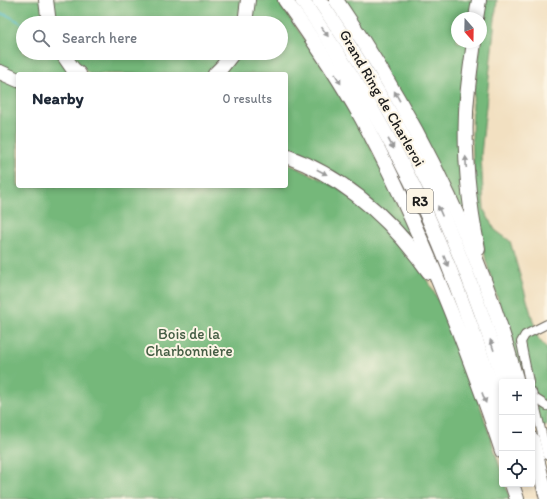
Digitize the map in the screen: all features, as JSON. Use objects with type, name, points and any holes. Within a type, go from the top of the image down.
[{"type":"highway","points":[[46,0],[48,16]]},
{"type":"highway","points":[[246,16],[248,0]]},
{"type":"highway","points":[[285,0],[334,72],[361,116],[403,198],[445,296],[499,442]]},
{"type":"highway","name":"Grand Ring de Charleroi","points":[[302,0],[332,42],[363,93],[394,148],[422,204],[469,320],[501,415]]},
{"type":"highway","name":"Grand Ring de Charleroi","points":[[319,0],[342,33],[406,140],[435,199],[479,308],[503,379]]},
{"type":"highway","points":[[336,0],[378,63],[427,152],[444,187],[485,283],[500,324],[516,379]]},
{"type":"highway","points":[[477,12],[479,0]]},
{"type":"highway","points":[[473,48],[466,112],[466,165],[474,228],[485,283]]},
{"type":"highway","points":[[67,60],[77,72]]},
{"type":"highway","points":[[217,72],[228,60]]},
{"type":"highway","points":[[0,72],[16,79]]},
{"type":"highway","points":[[288,157],[323,172],[361,197],[382,215],[400,234],[445,296]]},
{"type":"highway","points":[[535,451],[547,499]]},
{"type":"highway","points":[[513,487],[517,499]]},
{"type":"highway","points":[[522,487],[525,499]]},
{"type":"highway","points":[[535,487],[538,499]]},
{"type":"street","points":[[528,379],[521,342],[525,335],[547,324]]},
{"type":"street","points":[[535,397],[547,406]]},
{"type":"street","points":[[535,404],[547,455]]},
{"type":"green space","points":[[0,0],[43,0],[44,16],[16,16],[16,60],[62,60],[71,72],[16,72],[16,73],[0,68]]},
{"type":"green space","points":[[52,0],[241,0],[240,16],[54,16]]},
{"type":"green space","points":[[251,0],[277,0],[314,53],[348,107],[390,186],[423,257],[406,237],[288,154],[288,72],[222,72],[231,60],[288,60],[288,16],[249,16]]},
{"type":"green space","points":[[343,0],[475,0],[474,12],[451,12],[451,48],[470,48],[465,220]]},
{"type":"green space","points":[[486,0],[497,0],[481,155],[484,210],[495,230],[510,241],[538,338],[547,349],[547,426],[535,429],[535,379],[522,379],[486,261],[475,203],[472,135],[473,100],[480,48],[487,48],[487,12],[484,12]]},
{"type":"green space","points":[[74,60],[220,60],[208,72],[87,72]]},
{"type":"green space","name":"Bois de la Charbonnière","points":[[0,78],[16,85],[16,188],[288,188],[288,164],[331,185],[367,211],[406,251],[423,274],[440,304],[454,335],[488,429],[499,464],[499,487],[506,487],[510,499],[0,499]]},
{"type":"waterway","points":[[0,14],[7,15],[16,20]]}]
